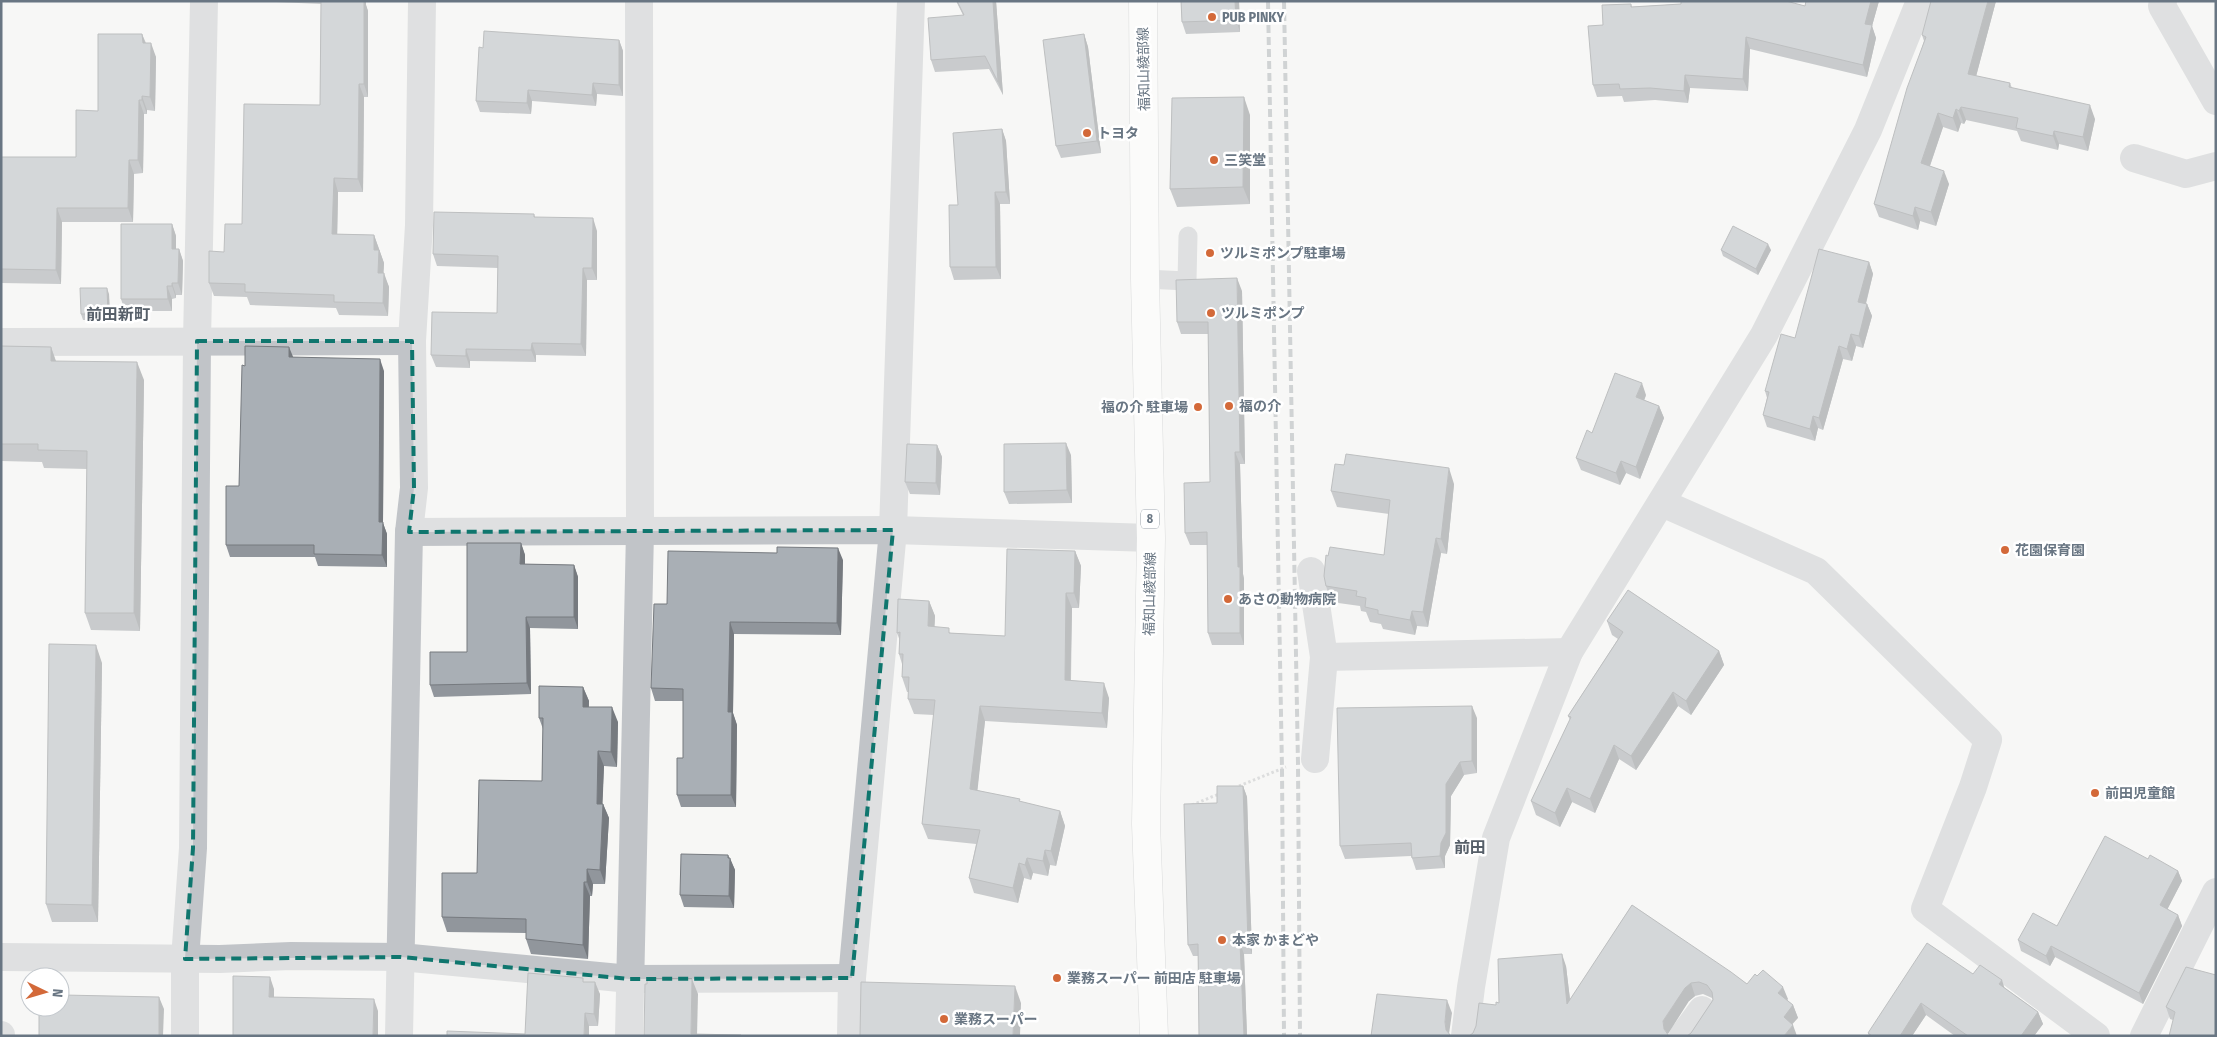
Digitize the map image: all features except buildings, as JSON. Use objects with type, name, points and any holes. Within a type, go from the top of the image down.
[{"type":"main road","name":"福知山綾部線","points":[[1143,1],[1145,279],[1151,538],[1146,824],[1154,1036]]},
{"type":"street","points":[[185,1036],[185,959],[193,848],[198,341],[204,1]]},
{"type":"street","points":[[399,1036],[409,532],[414,488],[412,341],[419,225],[422,1]]},
{"type":"street","points":[[629,1036],[640,531],[639,1]]},
{"type":"street","points":[[851,1036],[852,978],[893,530],[911,1]]},
{"type":"street","points":[[1465,1036],[1471,987],[1496,838],[1569,652],[1764,335],[1868,130],[1920,1]]},
{"type":"street","points":[[2163,1],[2162,6],[2216,102]]},
{"type":"street","points":[[2134,158],[2186,174],[2216,166]]},
{"type":"street","points":[[1,342],[412,341]]},
{"type":"street","points":[[1662,503],[1816,571],[1988,740],[1973,787],[1925,909],[2096,1036]]},
{"type":"street","points":[[409,532],[893,530],[1151,538]]},
{"type":"street","points":[[1311,570],[1324,657],[1315,759]]},
{"type":"street","points":[[1324,657],[1569,652]]},
{"type":"street","points":[[2144,1036],[2216,892]]},
{"type":"street","points":[[1,957],[185,959],[401,957],[630,979],[852,978]]},
{"type":"street","points":[[1683,1036],[1702,1010]]},
{"type":"lane","points":[[1145,279],[1188,281],[1188,236]]},
{"type":"path","points":[[1234,788],[1282,769],[1315,759]]},
{"type":"path","points":[[1184,808],[1225,792]]},
{"type":"highlighted area","points":[[197,341],[412,341],[414,488],[409,532],[893,530],[852,978],[630,979],[401,957],[185,959],[193,848]]},
{"type":"railway","points":[[1268,1],[1282,769],[1284,1036]]},
{"type":"railway","points":[[1284,1],[1298,764],[1300,1036]]},
{"type":"place","name":"PUB PINKY","points":[[1212,17]]},
{"type":"place","name":"トヨタ","points":[[1087,133]]},
{"type":"place","name":"三笑堂","points":[[1214,160]]},
{"type":"place","name":"ツルミポンプ駐車場","points":[[1210,253]]},
{"type":"place","name":"ツルミポンプ","points":[[1211,313]]},
{"type":"place","name":"福の介","points":[[1229,406]]},
{"type":"place","name":"福の介 駐車場","points":[[1198,407]]},
{"type":"place","name":"花園保育園","points":[[2005,550]]},
{"type":"place","name":"あさの動物病院","points":[[1228,599]]},
{"type":"place","name":"前田児童館","points":[[2095,793]]},
{"type":"place","name":"本家 かまどや","points":[[1222,940]]},
{"type":"place","name":"業務スーパー 前田店 駐車場","points":[[1057,978]]},
{"type":"place","name":"業務スーパー","points":[[944,1019]]},
{"type":"district","name":"前田新町","points":[[118,314]]},
{"type":"district","name":"前田","points":[[1470,847]]}]
